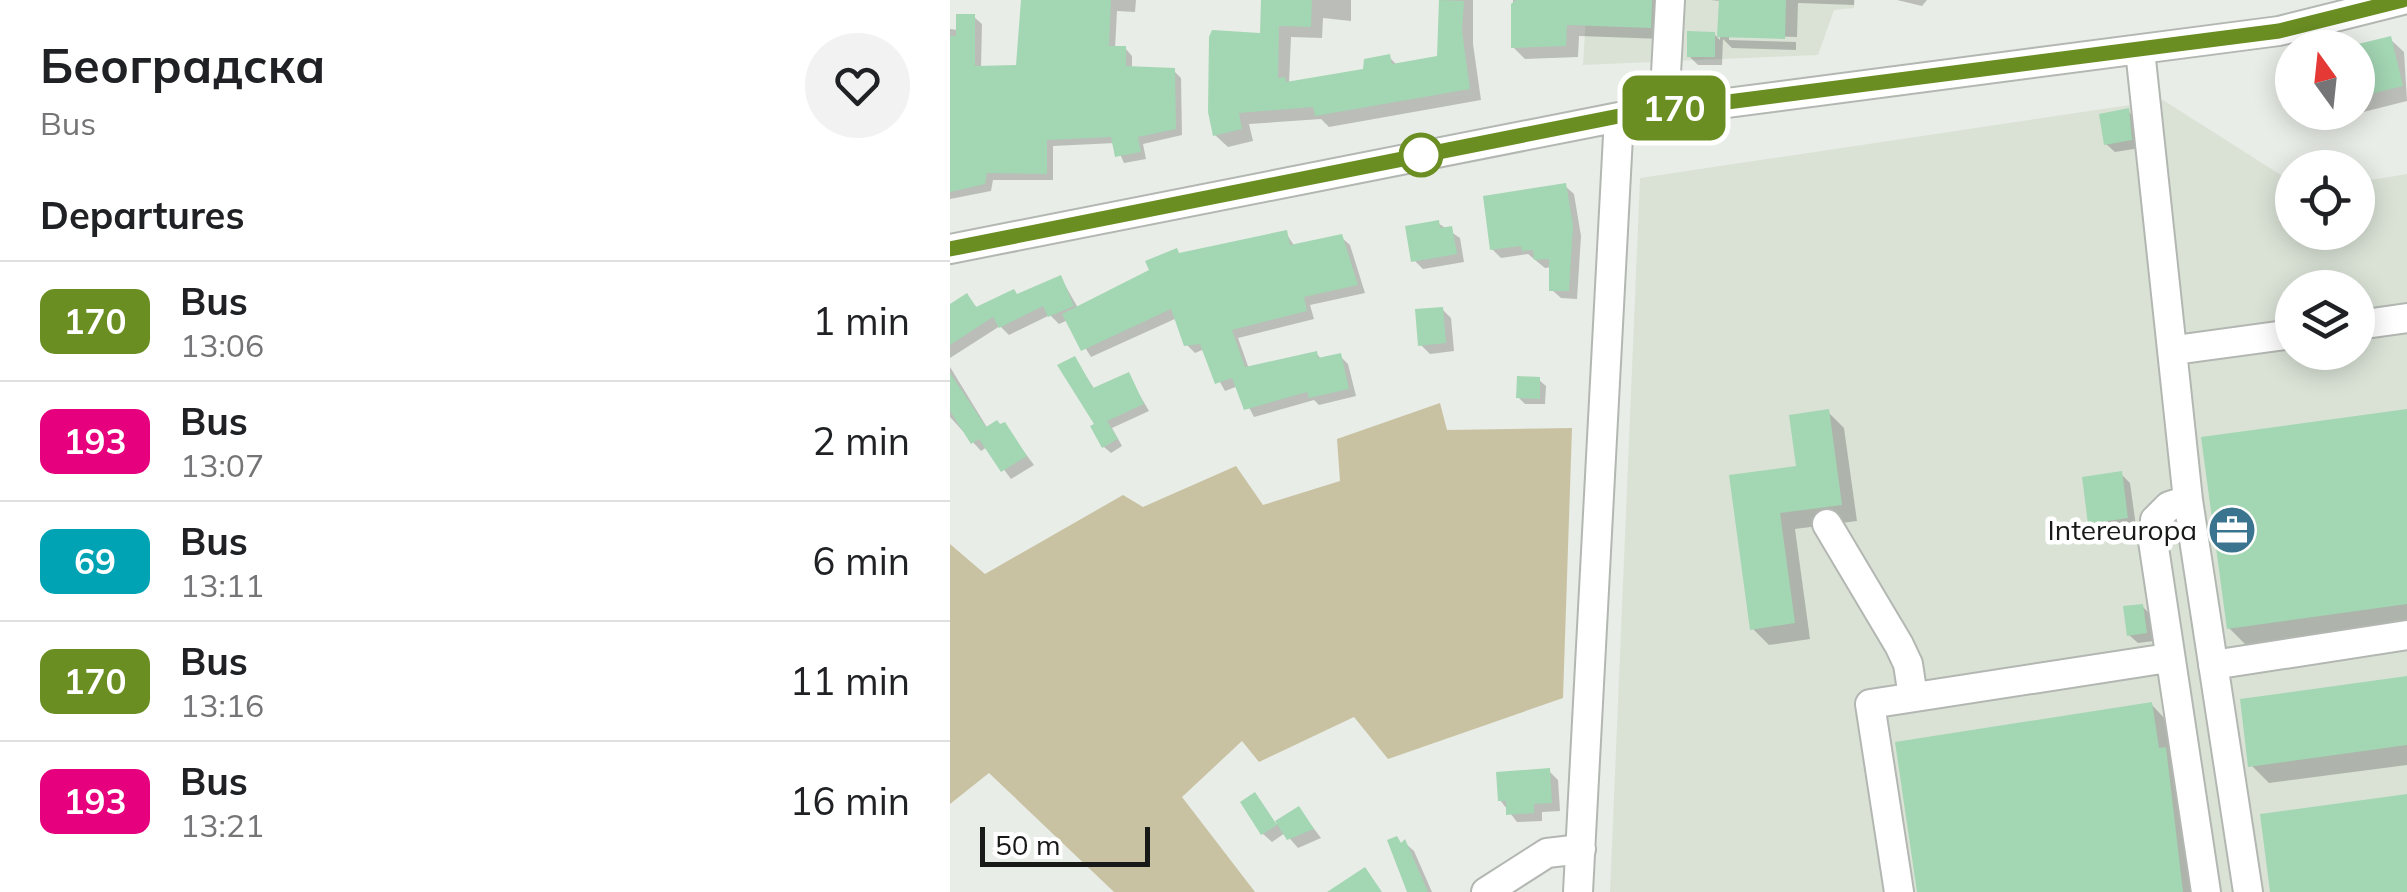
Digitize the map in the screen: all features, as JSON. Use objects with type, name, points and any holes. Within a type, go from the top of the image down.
[{"type":"street","points":[[1664,110],[1670,0]]},
{"type":"street","points":[[950,249],[1619,116],[2279,31],[2403,0]]},
{"type":"street","points":[[2140,50],[2188,500],[2248,892]]},
{"type":"street","points":[[1578,892],[1619,116]]},
{"type":"street","points":[[2375,323],[2407,318]]},
{"type":"street","points":[[2174,350],[2275,336]]},
{"type":"street","points":[[2188,500],[2169,506],[2154,520],[2156,581],[2206,892]]},
{"type":"street","points":[[1828,524],[1904,654],[1914,697]]},
{"type":"street","points":[[2213,665],[2407,635]]},
{"type":"street","points":[[1899,892],[1870,704],[2168,658]]},
{"type":"street","points":[[1486,892],[1547,853],[1581,849]]},
{"type":"shaded area","points":[[1587,0],[1855,0],[1854,8],[1834,10],[1818,55],[1583,65]]},
{"type":"shaded area","points":[[2163,100],[2275,171],[2275,250],[2375,250],[2375,179],[2407,174],[2407,892],[1610,892],[1640,178]]},
{"type":"shaded area","points":[[1440,403],[1447,430],[1572,428],[1563,698],[1388,759],[1354,717],[1259,762],[1242,741],[1182,797],[1255,892],[1114,892],[989,773],[950,804],[950,544],[985,574],[1123,495],[1143,507],[1236,466],[1263,505],[1340,481],[1337,439]]},
{"type":"building","points":[[1021,0],[1111,0],[1109,46],[1126,46],[1126,66],[1175,68],[1176,129],[1138,137],[1141,152],[1115,157],[1111,137],[1047,140],[1047,174],[987,173],[985,184],[950,192],[950,36],[956,36],[956,14],[975,14],[975,66],[1016,65]]},
{"type":"building","points":[[1261,0],[1312,0],[1311,27],[1279,26],[1278,78],[1285,77],[1286,82],[1363,69],[1364,59],[1390,54],[1392,64],[1437,56],[1439,0],[1464,1],[1462,31],[1470,89],[1315,116],[1313,107],[1239,113],[1242,129],[1213,136],[1208,112],[1209,37],[1212,30],[1260,33]]},
{"type":"building","points":[[1516,0],[1652,0],[1651,28],[1567,25],[1566,46],[1511,48],[1511,4]]},
{"type":"building","points":[[1719,0],[1786,0],[1785,39],[1717,37]]},
{"type":"building","points":[[1687,31],[1715,32],[1715,57],[1687,57]]},
{"type":"building","points":[[2391,36],[2403,86],[2375,93],[2375,40]]},
{"type":"building","points":[[2129,108],[2132,140],[2104,145],[2099,114]]},
{"type":"building","points":[[1566,183],[1573,225],[1569,291],[1549,291],[1549,259],[1534,260],[1533,250],[1522,251],[1521,246],[1490,250],[1483,196]]},
{"type":"building","points":[[1439,220],[1440,228],[1452,226],[1457,254],[1411,262],[1405,226]]},
{"type":"building","points":[[1287,230],[1290,245],[1342,234],[1358,285],[1304,297],[1307,311],[1232,330],[1245,367],[1317,351],[1318,358],[1341,353],[1349,389],[1309,398],[1307,392],[1244,410],[1232,378],[1215,384],[1200,344],[1184,346],[1171,309],[1081,351],[1062,314],[1149,270],[1145,261],[1177,248],[1179,253]]},
{"type":"building","points":[[1061,275],[1074,306],[1048,317],[1043,306],[999,328],[993,317],[950,345],[950,304],[967,293],[976,307],[1014,289],[1017,294]]},
{"type":"building","points":[[1443,307],[1446,343],[1418,346],[1415,309]]},
{"type":"building","points":[[1075,356],[1093,388],[1129,372],[1144,404],[1107,421],[1118,439],[1102,448],[1090,426],[1094,424],[1057,365]]},
{"type":"building","points":[[950,373],[986,427],[997,420],[1000,424],[1005,422],[1027,456],[1001,472],[979,439],[971,444],[950,411]]},
{"type":"building","points":[[1517,376],[1540,377],[1540,399],[1516,398]]},
{"type":"building","points":[[1829,409],[1842,505],[1780,513],[1795,623],[1750,630],[1729,475],[1796,466],[1789,415]]},
{"type":"building","points":[[2407,409],[2407,604],[2227,629],[2201,437]]},
{"type":"building","points":[[2122,471],[2128,518],[2088,524],[2082,477]]},
{"type":"building","points":[[2143,604],[2147,633],[2127,636],[2123,606]]},
{"type":"building","points":[[2407,676],[2407,745],[2248,767],[2240,699]]},
{"type":"building","points":[[2152,702],[2159,748],[2166,747],[2183,892],[1917,892],[1895,742]]},
{"type":"building","points":[[1550,768],[1552,803],[1534,804],[1534,813],[1506,815],[1506,801],[1498,801],[1496,772]]},
{"type":"building","points":[[1255,792],[1277,825],[1261,835],[1240,802]]},
{"type":"building","points":[[2407,794],[2407,892],[2270,892],[2260,814]]},
{"type":"building","points":[[1299,806],[1314,829],[1287,840],[1275,821]]},
{"type":"building","points":[[1397,836],[1401,843],[1405,839],[1428,892],[1407,892],[1387,840]]},
{"type":"building","points":[[1365,867],[1382,892],[1327,892]]},
{"type":"bus line","name":"170","points":[[950,249],[1619,116],[2279,31],[2403,0]]},
{"type":"place","name":"Intereuropa","points":[[2232,530]]}]
